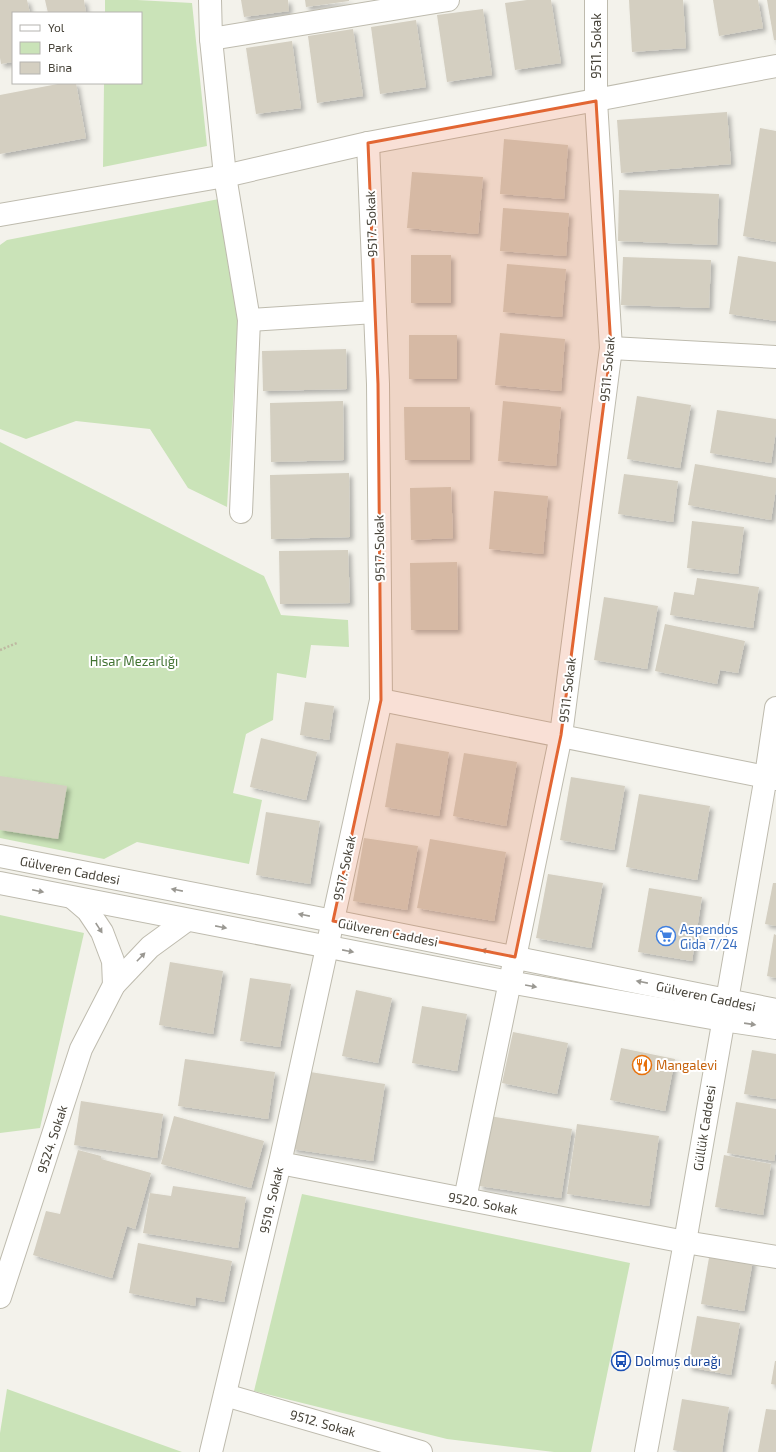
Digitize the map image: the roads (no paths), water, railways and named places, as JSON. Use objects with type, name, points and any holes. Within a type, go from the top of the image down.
[{"type":"street","points":[[210,0],[211,39],[225,176],[249,320],[241,512]]},
{"type":"street","points":[[211,39],[448,0]]},
{"type":"street","name":"9511. Sokak","points":[[465,1199],[561,735],[611,348],[596,101],[596,0]]},
{"type":"street","points":[[0,215],[225,176],[368,143],[776,66]]},
{"type":"street","name":"9517. Sokak","points":[[327,947],[381,700],[378,384],[368,143]]},
{"type":"street","points":[[249,320],[375,312]]},
{"type":"street","points":[[611,348],[776,357]]},
{"type":"street","points":[[381,700],[771,777]]},
{"type":"street","name":"Güllük Caddesi","points":[[646,1452],[685,1242],[725,1010],[771,777],[776,708]]},
{"type":"street","name":"Gülveren Caddesi","points":[[0,856],[333,920],[515,957],[725,1010],[776,1028]]},
{"type":"street","name":"Gülveren Caddesi","points":[[0,883],[509,982],[725,1010],[776,1010]]},
{"type":"street","points":[[74,898],[88,911],[102,932],[112,962],[114,985]]},
{"type":"street","name":"9524. Sokak","points":[[0,1297],[81,1049],[114,985],[150,947],[187,920]]},
{"type":"street","name":"9519. Sokak","points":[[211,1452],[280,1163],[327,947]]},
{"type":"street","name":"9520. Sokak","points":[[280,1163],[685,1242],[776,1257]]},
{"type":"street","name":"9512. Sokak","points":[[224,1395],[421,1452]]},
{"type":"place","name":"Aspendos Gida 7/24","points":[[666,936]]},
{"type":"place","name":"Mangalevi","points":[[642,1065]]},
{"type":"place","name":"Dolmuş durağı","points":[[621,1361]]},
{"type":"park label","name":"Hisar Mezarlığı","points":[[134,661]]}]
